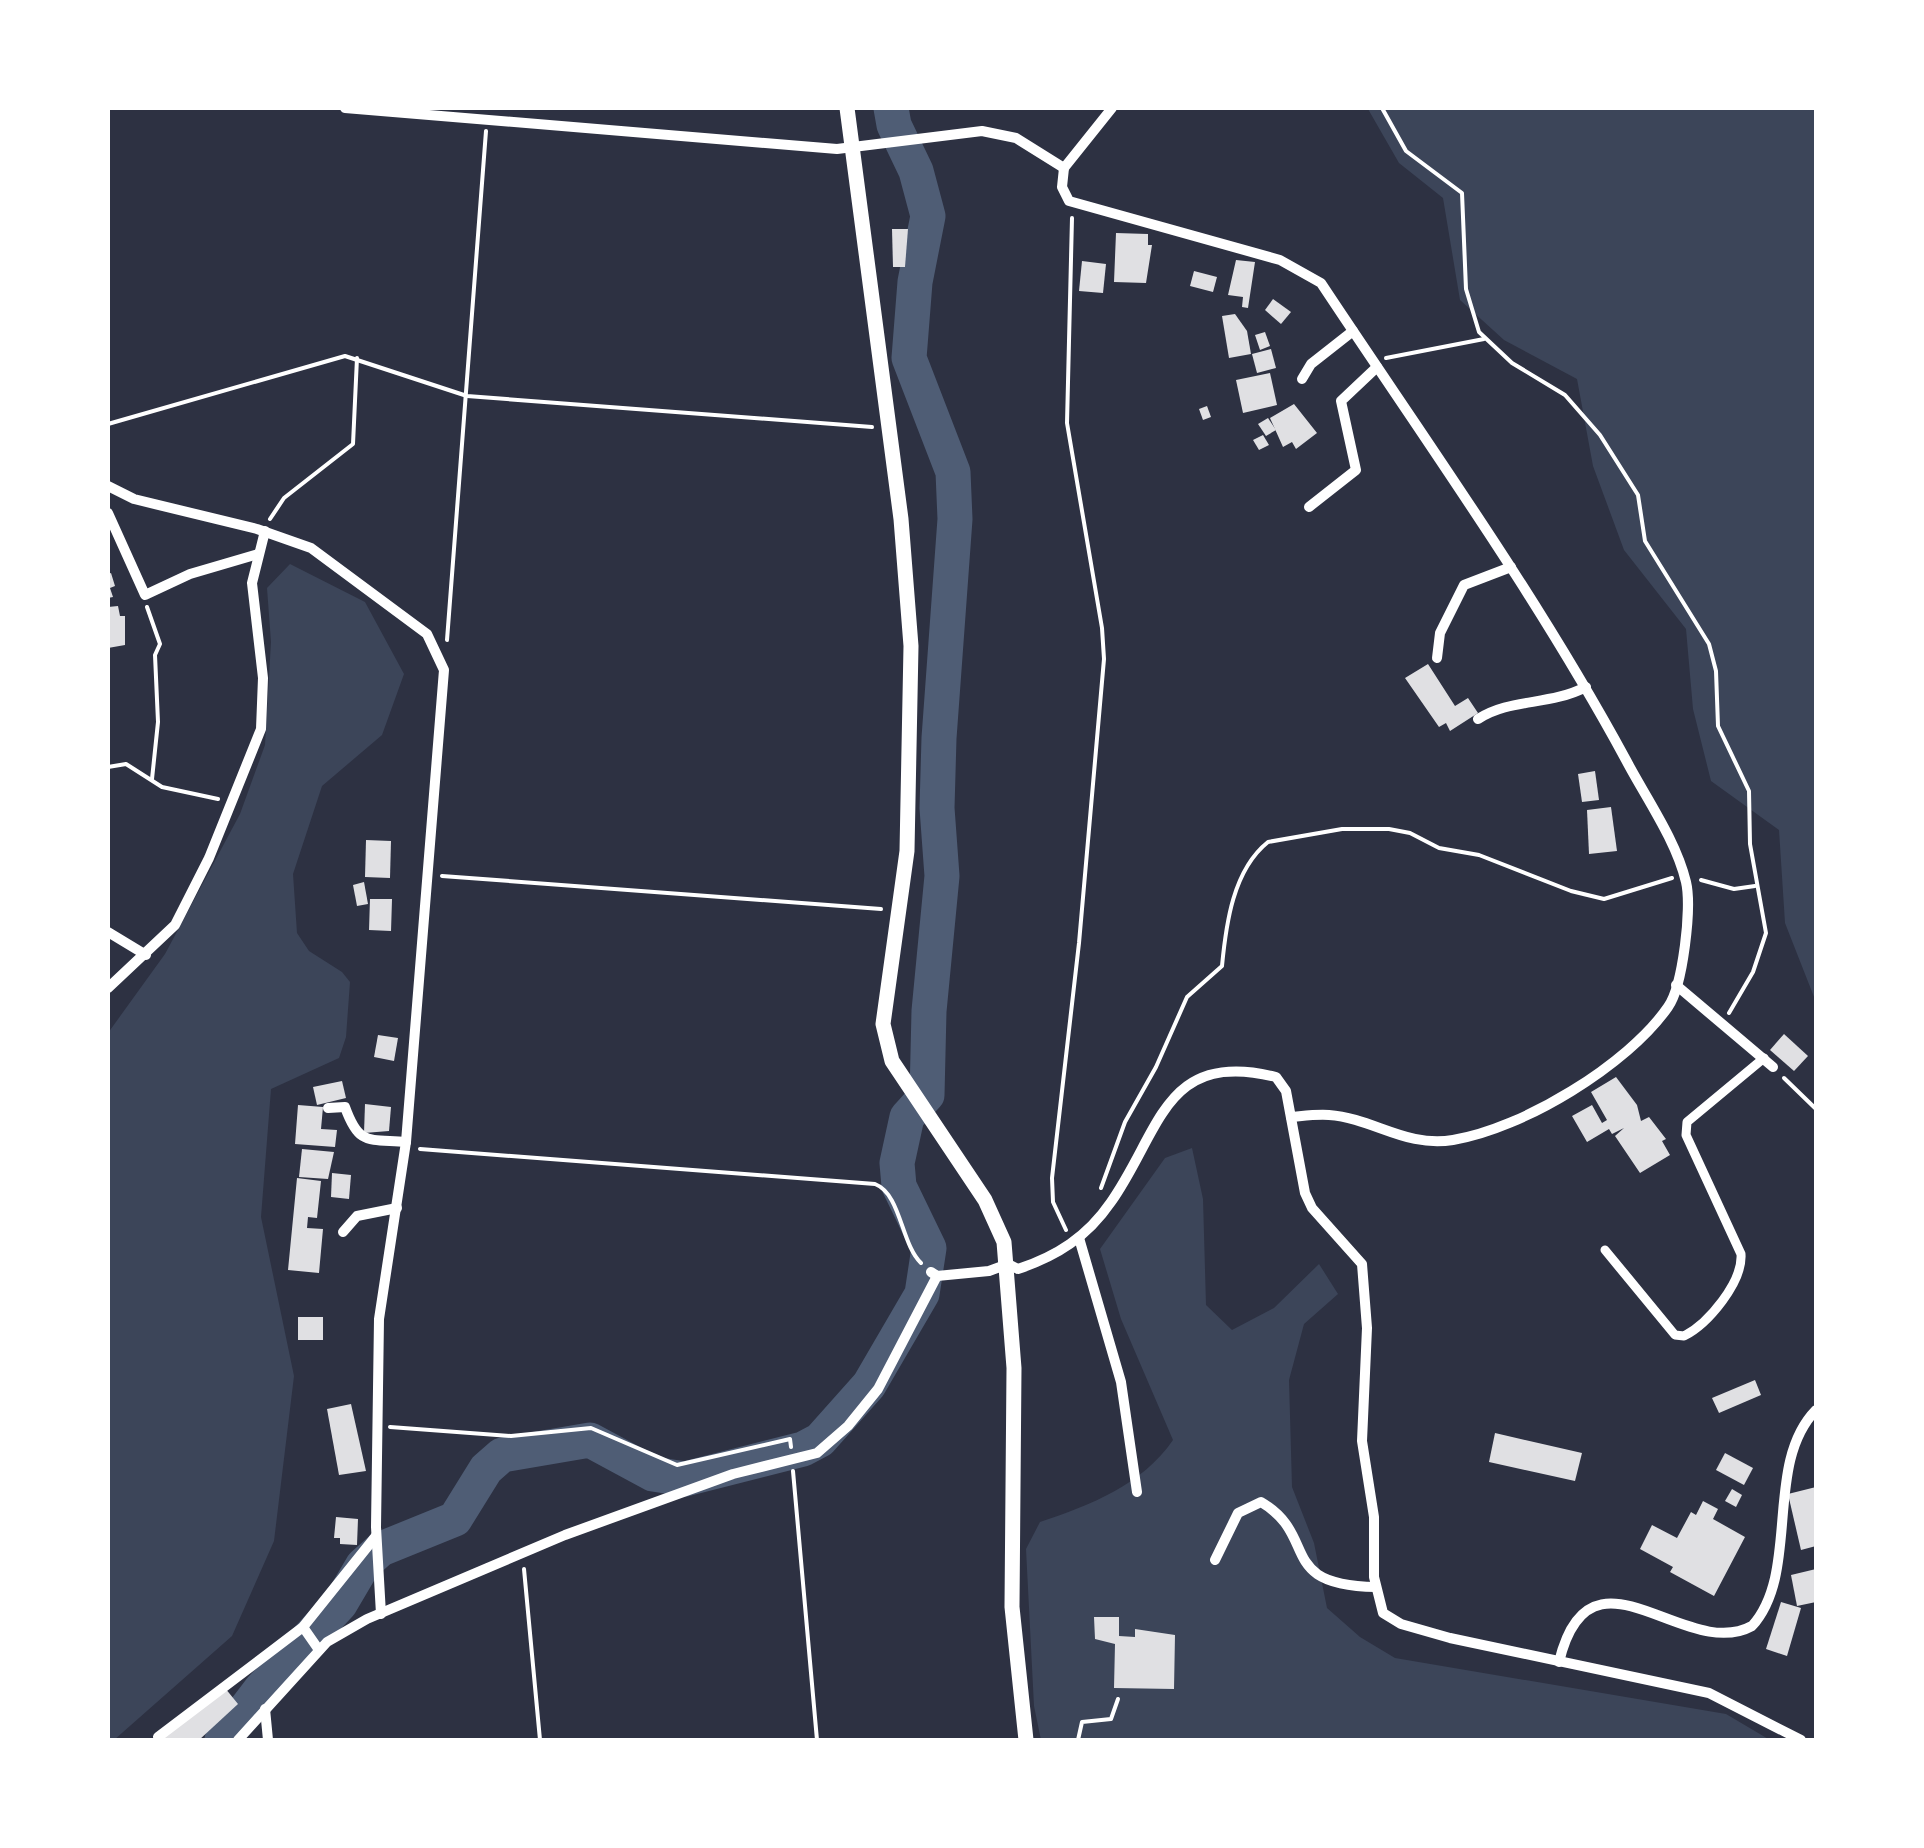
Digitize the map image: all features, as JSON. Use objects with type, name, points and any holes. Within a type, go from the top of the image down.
[{"type":"street","points":[[345,108],[853,149],[982,131],[1016,138],[1064,168]]},
{"type":"street","points":[[847,108],[901,519],[911,646],[902,911],[883,1024],[892,1062],[903,1081],[997,1220],[1008,1264],[1014,1368],[1012,1607],[1026,1740]]},
{"type":"street","points":[[1112,108],[1064,168],[1062,187],[1073,204],[1162,224],[1302,269],[1321,283],[1586,687],[1684,876],[1688,903],[1676,985],[1668,1007],[1600,1071],[1527,1116],[1489,1131],[1419,1142],[1330,1114],[1291,1117]]},
{"type":"street","points":[[1302,379],[1311,364],[1354,332]]},
{"type":"street","points":[[1309,506],[1356,470],[1341,401],[1375,364]]},
{"type":"street","points":[[108,490],[265,531],[311,548],[402,613],[434,642],[444,670],[406,1145],[379,1318],[376,1538],[381,1614]]},
{"type":"street","points":[[108,513],[145,594],[190,574],[258,554]]},
{"type":"street","points":[[108,988],[174,925],[234,802],[264,711],[252,598],[265,531]]},
{"type":"street","points":[[1437,658],[1440,632],[1464,585],[1510,567]]},
{"type":"street","points":[[1478,719],[1498,707],[1562,700],[1586,687]]},
{"type":"street","points":[[108,932],[146,955]]},
{"type":"street","points":[[1676,985],[1773,1067]]},
{"type":"street","points":[[1605,1250],[1675,1334],[1684,1336],[1705,1323],[1738,1272],[1742,1254],[1686,1135],[1687,1122],[1764,1058]]},
{"type":"street","points":[[238,1740],[319,1650],[381,1614],[565,1534],[817,1453],[863,1410],[934,1274],[989,1271],[1008,1264],[1018,1268],[1047,1260],[1076,1241],[1099,1217],[1165,1108],[1199,1076],[1216,1070],[1240,1070],[1276,1077],[1286,1091],[1312,1208],[1362,1264],[1367,1328],[1362,1441],[1374,1517],[1376,1587],[1383,1612],[1400,1624],[1718,1696],[1801,1740]]},
{"type":"street","points":[[328,1108],[345,1107],[354,1133],[361,1138],[406,1145]]},
{"type":"street","points":[[343,1232],[358,1216],[397,1208]]},
{"type":"street","points":[[1076,1241],[1121,1382],[1137,1492]]},
{"type":"street","points":[[1559,1662],[1576,1618],[1594,1605],[1613,1604],[1721,1632],[1752,1626],[1771,1584],[1793,1448],[1816,1410]]},
{"type":"street","points":[[1215,1560],[1238,1513],[1261,1502],[1273,1510],[1314,1574],[1339,1586],[1376,1587]]},
{"type":"street","points":[[158,1737],[303,1626],[376,1538]]},
{"type":"street","points":[[303,1626],[319,1650]]},
{"type":"street","points":[[265,1709],[268,1740]]},
{"type":"path","points":[[1382,108],[1406,151],[1462,193],[1466,289],[1484,339],[1512,363],[1565,395],[1600,435],[1634,486],[1645,540],[1694,612],[1714,658],[1718,726],[1749,790],[1755,886],[1766,940],[1753,972],[1724,1022]]},
{"type":"path","points":[[444,670],[487,120]]},
{"type":"path","points":[[1073,204],[1067,423],[1104,658],[1079,943],[1052,1178],[1054,1202],[1076,1241]]},
{"type":"path","points":[[1375,364],[1484,339]]},
{"type":"path","points":[[108,424],[340,356],[357,358],[467,396],[887,428]]},
{"type":"path","points":[[265,531],[284,498],[353,444],[357,358]]},
{"type":"path","points":[[145,594],[160,644],[156,654],[158,722],[152,779]]},
{"type":"path","points":[[108,767],[126,764],[175,791],[234,802]]},
{"type":"path","points":[[1099,1217],[1097,1196],[1125,1122],[1156,1068],[1187,997],[1222,966],[1225,932],[1243,876],[1268,842],[1354,828],[1389,829],[1410,833],[1439,848],[1480,855],[1570,891],[1604,899],[1684,876],[1734,889],[1755,886]]},
{"type":"path","points":[[428,875],[902,911]]},
{"type":"path","points":[[1773,1067],[1816,1109]]},
{"type":"path","points":[[406,1145],[875,1184],[887,1194],[916,1258]]},
{"type":"path","points":[[377,1426],[512,1436],[568,1427],[591,1428],[676,1465],[790,1442]]},
{"type":"path","points":[[792,1458],[816,1740]]},
{"type":"path","points":[[523,1555],[540,1740]]},
{"type":"path","points":[[1078,1740],[1078,1728],[1086,1720],[1111,1720],[1118,1699]]},
{"type":"shaded area","points":[[1816,108],[1816,1002],[1785,923],[1779,830],[1711,781],[1693,709],[1686,629],[1624,550],[1593,466],[1577,379],[1504,340],[1460,300],[1443,198],[1399,163],[1368,109]]},
{"type":"shaded area","points":[[290,564],[365,602],[404,674],[382,735],[322,786],[293,874],[297,933],[309,951],[342,972],[350,982],[346,1037],[339,1058],[271,1089],[261,1217],[294,1376],[274,1541],[232,1636],[114,1740],[108,1740],[108,1033],[165,954],[240,814],[265,745],[271,642],[267,588]]},
{"type":"shaded area","points":[[1192,1148],[1203,1199],[1206,1305],[1232,1330],[1274,1308],[1319,1264],[1338,1294],[1304,1324],[1289,1380],[1292,1487],[1314,1543],[1327,1608],[1360,1637],[1395,1658],[1726,1714],[1770,1740],[1041,1740],[1034,1706],[1026,1549],[1040,1522],[1114,1492],[1146,1469],[1173,1440],[1121,1319],[1100,1249],[1165,1158]]},
{"type":"building","points":[[892,229],[908,229],[905,267],[893,267]]},
{"type":"building","points":[[1116,233],[1148,234],[1148,245],[1152,245],[1146,283],[1114,282]]},
{"type":"building","points":[[1236,260],[1255,262],[1248,308],[1242,307],[1243,297],[1228,295]]},
{"type":"building","points":[[1082,261],[1106,264],[1103,293],[1079,291]]},
{"type":"building","points":[[1194,271],[1217,277],[1213,292],[1190,286]]},
{"type":"building","points":[[1273,299],[1291,312],[1281,324],[1265,310]]},
{"type":"building","points":[[1235,314],[1247,331],[1251,354],[1229,358],[1222,316]]},
{"type":"building","points":[[1265,332],[1270,346],[1260,350],[1255,335]]},
{"type":"building","points":[[1271,349],[1276,368],[1257,373],[1252,354]]},
{"type":"building","points":[[1270,373],[1277,405],[1243,413],[1236,380]]},
{"type":"building","points":[[1294,404],[1317,433],[1296,449],[1292,442],[1283,447],[1270,418]]},
{"type":"building","points":[[1207,406],[1211,417],[1203,420],[1199,409]]},
{"type":"building","points":[[1268,418],[1276,430],[1266,436],[1258,424]]},
{"type":"building","points":[[1263,435],[1269,445],[1259,450],[1253,440]]},
{"type":"building","points":[[111,573],[115,586],[110,588],[113,597],[108,598],[108,574]]},
{"type":"building","points":[[118,606],[120,616],[125,616],[125,645],[108,648],[108,607]]},
{"type":"building","points":[[1428,664],[1455,706],[1468,698],[1478,713],[1450,731],[1446,723],[1439,727],[1405,678]]},
{"type":"building","points":[[1595,771],[1599,800],[1582,802],[1578,774]]},
{"type":"building","points":[[1611,807],[1617,851],[1589,854],[1587,810]]},
{"type":"building","points":[[366,840],[391,841],[390,878],[365,877]]},
{"type":"building","points":[[364,882],[368,904],[357,906],[353,885]]},
{"type":"building","points":[[370,899],[392,899],[391,931],[369,930]]},
{"type":"building","points":[[1784,1034],[1808,1056],[1794,1071],[1770,1050]]},
{"type":"building","points":[[378,1035],[398,1038],[394,1061],[374,1057]]},
{"type":"building","points":[[1616,1077],[1637,1105],[1641,1121],[1649,1117],[1666,1139],[1662,1141],[1670,1155],[1640,1173],[1615,1136],[1624,1128],[1612,1134],[1609,1129],[1587,1142],[1572,1116],[1592,1105],[1602,1123],[1607,1120],[1591,1092]]},
{"type":"building","points":[[342,1081],[346,1098],[317,1105],[313,1087]]},
{"type":"building","points":[[365,1104],[391,1107],[389,1131],[364,1133]]},
{"type":"building","points":[[298,1105],[323,1107],[321,1129],[337,1130],[335,1147],[295,1144]]},
{"type":"building","points":[[302,1149],[334,1152],[328,1179],[299,1177]]},
{"type":"building","points":[[332,1173],[351,1175],[349,1199],[331,1197]]},
{"type":"building","points":[[297,1178],[321,1181],[317,1218],[308,1217],[307,1228],[323,1229],[319,1273],[288,1270]]},
{"type":"building","points":[[298,1317],[323,1317],[323,1340],[298,1340]]},
{"type":"building","points":[[1755,1380],[1761,1395],[1719,1413],[1712,1398]]},
{"type":"building","points":[[351,1404],[366,1471],[339,1475],[327,1409]]},
{"type":"building","points":[[1495,1433],[1582,1453],[1575,1481],[1489,1462]]},
{"type":"building","points":[[1725,1453],[1753,1468],[1744,1485],[1716,1470]]},
{"type":"building","points":[[1816,1487],[1816,1546],[1801,1550],[1788,1494]]},
{"type":"building","points":[[1732,1489],[1742,1495],[1736,1507],[1725,1501]]},
{"type":"building","points":[[1703,1501],[1718,1509],[1713,1519],[1745,1537],[1714,1596],[1670,1572],[1673,1567],[1640,1549],[1652,1525],[1677,1538],[1691,1512],[1696,1515]]},
{"type":"building","points":[[336,1517],[358,1519],[357,1545],[340,1544],[340,1538],[334,1538]]},
{"type":"building","points":[[1816,1569],[1816,1602],[1797,1606],[1791,1575]]},
{"type":"building","points":[[1781,1602],[1801,1608],[1787,1656],[1766,1649]]},
{"type":"building","points":[[1094,1617],[1119,1617],[1119,1636],[1135,1637],[1135,1629],[1175,1635],[1174,1689],[1114,1688],[1115,1644],[1095,1639]]},
{"type":"building","points":[[225,1688],[238,1704],[199,1740],[160,1740]]},
{"type":"waterway","points":[[222,1740],[261,1689],[340,1604],[363,1565],[381,1549],[455,1519],[486,1469],[502,1455],[590,1440],[653,1474],[685,1479],[803,1449],[820,1440],[869,1385],[922,1294],[929,1248],[899,1186],[897,1163],[907,1117],[927,1095],[929,1011],[942,876],[937,808],[939,738],[955,519],[953,472],[909,358],[915,282],[928,216],[916,171],[894,125],[891,108]]}]
